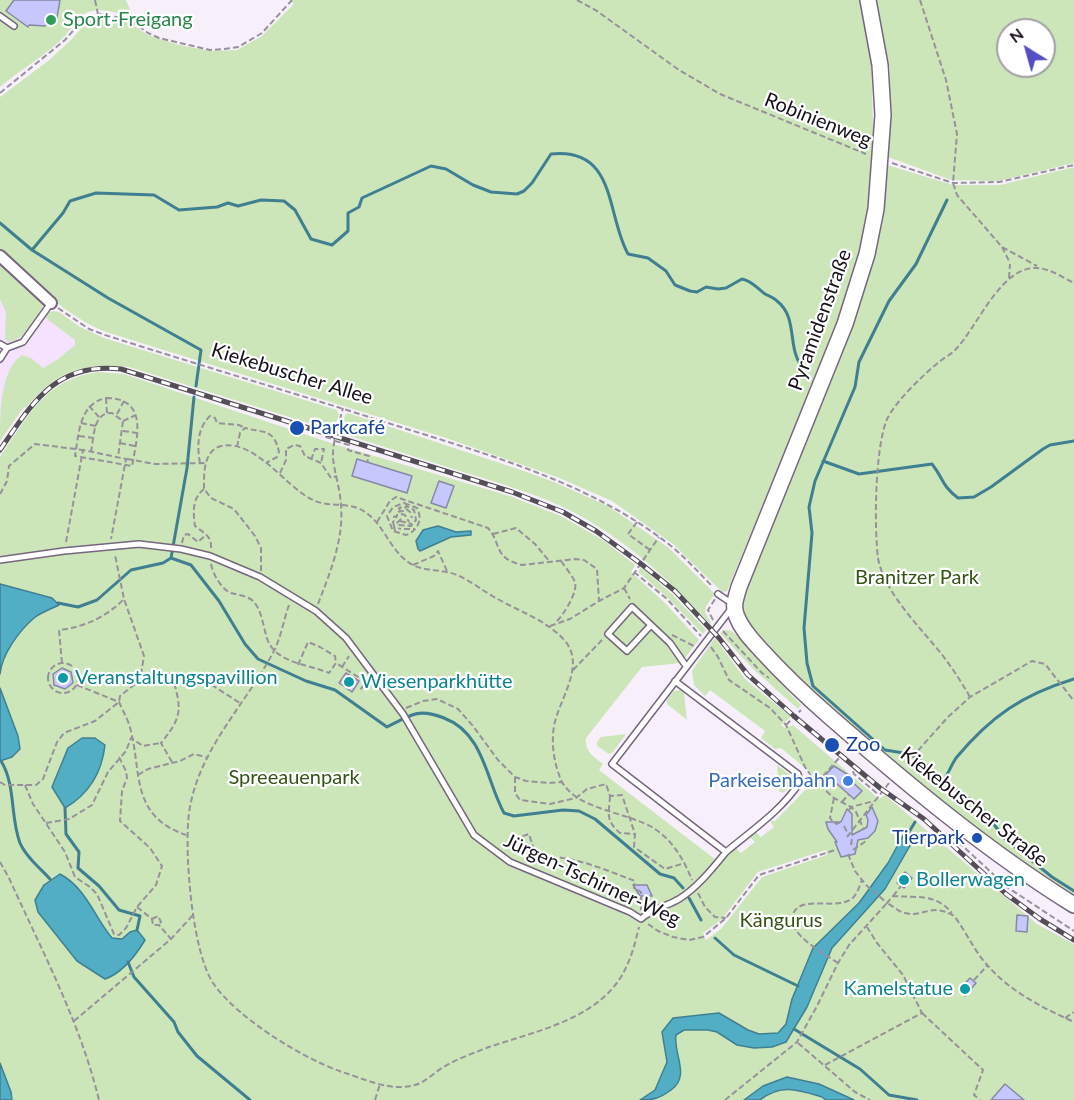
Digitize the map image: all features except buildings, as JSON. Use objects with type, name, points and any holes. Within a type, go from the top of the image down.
[{"type":"street","name":"Pyramidenstraße","points":[[734,605],[738,587],[845,324],[867,254],[876,209],[883,115],[880,65],[868,0]]},
{"type":"street","points":[[0,256],[51,303]]},
{"type":"street","name":"Kiekebuscher Straße","points":[[734,605],[736,615],[745,632],[788,681],[908,785],[985,844],[1074,905]]},
{"type":"lane","points":[[0,16],[14,26]]},
{"type":"lane","points":[[0,359],[7,348],[23,342],[51,303]]},
{"type":"lane","points":[[0,344],[7,348]]},
{"type":"lane","name":"Jürgen-Tschirner-Weg","points":[[0,560],[139,544],[182,549],[210,556],[260,577],[316,611],[346,638],[402,712],[474,835],[510,862],[630,912],[641,919]]},
{"type":"lane","points":[[718,594],[734,605],[612,764],[726,852]]},
{"type":"lane","points":[[651,625],[627,651],[608,634],[632,607],[666,636],[686,666]]},
{"type":"lane","points":[[659,645],[666,636]]},
{"type":"lane","points":[[641,919],[647,913],[681,898],[726,852],[795,790],[800,782],[798,774],[675,681]]},
{"type":"path","points":[[95,0],[98,14]]},
{"type":"path","points":[[0,93],[65,40],[84,18],[98,14],[129,19],[148,33],[180,44],[210,50],[224,49],[238,47],[262,33],[292,0]]},
{"type":"path","name":"Robinienweg","points":[[577,0],[597,11],[679,70],[720,94],[881,160],[953,183],[999,182],[1074,165]]},
{"type":"path","points":[[920,0],[946,80],[957,134],[953,183],[957,195],[1002,247],[1010,262],[1008,280]]},
{"type":"path","points":[[1002,247],[1074,283]]},
{"type":"path","points":[[970,697],[961,680],[942,655],[913,623],[890,587],[879,560],[878,452],[888,418],[903,398],[938,362],[957,349],[1008,280],[1021,270],[1038,267]]},
{"type":"path","name":"Kiekebuscher Allee","points":[[51,303],[90,329],[105,335],[343,408],[545,476],[610,504],[671,546],[718,594]]},
{"type":"path","points":[[106,398],[107,412]]},
{"type":"path","points":[[106,398],[124,401],[136,415],[137,433],[132,466],[75,456],[83,414],[89,406],[106,398]]},
{"type":"path","points":[[117,414],[124,401]]},
{"type":"path","points":[[89,406],[99,417]]},
{"type":"path","points":[[316,611],[336,554],[341,506],[333,459],[343,408]]},
{"type":"path","points":[[91,452],[99,417],[107,412],[117,414],[123,421],[118,457]]},
{"type":"path","points":[[123,421],[136,415]]},
{"type":"path","points":[[200,463],[199,439],[203,423],[210,416],[215,418],[217,423],[239,425],[272,435],[278,444],[279,452],[277,457],[266,463]]},
{"type":"path","points":[[81,423],[96,426]]},
{"type":"path","points":[[237,447],[240,433],[245,428]]},
{"type":"path","points":[[123,431],[137,433]]},
{"type":"path","points":[[327,435],[326,437],[350,445],[348,450],[369,456],[367,462]]},
{"type":"path","points":[[79,436],[94,438]]},
{"type":"path","points":[[120,443],[135,446]]},
{"type":"path","points":[[0,494],[7,481],[9,466],[35,444],[83,450],[155,464],[205,463]]},
{"type":"path","points":[[280,473],[286,460],[286,449],[294,445],[300,446],[305,456],[311,460],[321,463],[331,478],[337,476]]},
{"type":"path","points":[[298,665],[308,642],[320,646],[335,656],[336,663],[329,674],[319,669],[298,665],[274,650],[267,639],[257,606],[251,599],[228,591],[216,576],[211,566],[212,541],[195,526],[194,502],[204,489],[205,463],[217,448],[237,447],[250,451],[313,501],[358,508],[377,522],[399,555],[413,565],[458,575],[550,626],[574,655],[573,670],[554,725],[555,761],[562,782],[576,798],[631,818],[653,828],[665,837],[685,863],[705,907],[715,917],[726,918]]},
{"type":"path","points":[[311,460],[315,449],[324,449],[321,463]]},
{"type":"path","points":[[64,551],[83,450]]},
{"type":"path","points":[[126,459],[113,546],[124,599],[144,656],[140,680],[120,696],[119,702],[129,724],[137,775],[144,799],[157,820],[171,830],[187,835]]},
{"type":"path","points":[[204,489],[211,498],[234,509],[255,536],[262,556],[260,577]]},
{"type":"path","points":[[377,522],[390,501],[396,497],[404,498],[488,528],[493,534],[498,550],[513,563],[522,566],[584,560],[597,569],[599,601]]},
{"type":"path","points":[[404,498],[405,515],[410,523]]},
{"type":"path","points":[[393,507],[387,516],[390,528],[395,532],[409,535],[421,520],[419,511],[411,504],[404,507],[393,522],[395,532]]},
{"type":"path","points":[[393,507],[406,506],[411,508],[415,514],[416,520],[410,523],[399,520]]},
{"type":"path","points":[[393,507],[399,514]]},
{"type":"path","points":[[404,507],[410,512],[412,518]]},
{"type":"path","points":[[393,517],[399,514],[405,515]]},
{"type":"path","points":[[394,526],[399,520],[404,519]]},
{"type":"path","points":[[637,522],[628,534],[650,550]]},
{"type":"path","points":[[403,528],[411,526],[410,523]]},
{"type":"path","points":[[403,528],[415,529]]},
{"type":"path","points":[[403,528],[403,535]]},
{"type":"path","points":[[493,534],[516,528],[535,544],[551,563]]},
{"type":"path","points":[[182,549],[181,540],[184,535],[188,534],[198,542],[206,535]]},
{"type":"path","points":[[555,623],[570,619],[624,588],[659,537]]},
{"type":"path","points":[[413,565],[434,556],[438,551],[447,572]]},
{"type":"path","points":[[550,626],[563,616],[575,587],[575,582],[561,561]]},
{"type":"path","points":[[634,572],[667,599],[705,640],[718,657],[729,680],[770,708],[786,725],[805,767],[817,783],[834,798],[856,812],[864,830]]},
{"type":"path","points":[[624,588],[632,607]]},
{"type":"path","points":[[718,594],[708,610],[718,624]]},
{"type":"path","points":[[292,597],[274,650],[206,758],[193,792],[187,835],[193,914],[203,962],[212,981],[225,997],[261,1028],[290,1047],[326,1066],[393,1087],[416,1085],[444,1066],[489,1047],[546,1030],[582,1013],[609,991],[628,964],[641,919],[641,892],[634,888],[635,881],[594,866],[559,857],[536,856],[510,862]]},
{"type":"path","points":[[62,663],[59,630],[74,628],[94,620],[115,608],[124,599]]},
{"type":"path","points":[[573,670],[608,634]]},
{"type":"path","points":[[666,636],[676,635],[699,649]]},
{"type":"path","points":[[342,667],[354,648]]},
{"type":"path","points":[[909,761],[948,717],[970,697],[1032,661],[1045,664],[1074,701]]},
{"type":"path","points":[[62,663],[75,669],[77,676],[77,685],[70,692],[61,693],[49,684],[47,676],[50,670],[62,663]]},
{"type":"path","points":[[336,663],[366,681],[360,690]]},
{"type":"path","points":[[141,675],[183,673],[204,680],[240,703]]},
{"type":"path","points":[[131,738],[143,746],[161,743],[178,717],[180,705],[172,674]]},
{"type":"path","points":[[77,685],[119,702]]},
{"type":"path","points":[[402,712],[423,701],[437,699],[458,710],[498,760],[515,777],[549,783],[562,782]]},
{"type":"path","points":[[2,784],[36,785],[43,779],[57,742],[64,733],[95,721],[119,702]]},
{"type":"path","points":[[786,725],[801,710]]},
{"type":"path","points":[[45,823],[69,819],[92,805],[108,772],[118,757],[126,751],[131,738]]},
{"type":"path","points":[[161,743],[172,762]]},
{"type":"path","points":[[137,775],[148,769],[180,761],[194,754],[206,758]]},
{"type":"path","points":[[25,786],[33,804],[65,852],[75,877],[97,894],[114,934],[119,935],[137,907],[156,885],[162,866],[150,848],[120,821],[122,790],[127,778],[126,771],[118,757]]},
{"type":"path","points":[[817,783],[839,758]]},
{"type":"path","points":[[853,771],[879,795]]},
{"type":"path","points":[[515,777],[515,793],[520,800],[550,804],[576,798],[587,789],[606,784],[610,796],[608,818],[620,833],[635,834]]},
{"type":"path","points":[[856,786],[861,780]]},
{"type":"path","points":[[849,837],[891,780]]},
{"type":"path","points":[[842,802],[849,794]]},
{"type":"path","points":[[610,796],[622,795],[635,834],[634,847],[665,869],[685,863]]},
{"type":"path","points":[[834,798],[830,818],[834,823],[841,823]]},
{"type":"path","points":[[850,809],[874,801]]},
{"type":"path","points":[[844,826],[852,845]]},
{"type":"path","points":[[514,838],[529,834],[536,856]]},
{"type":"path","points":[[866,839],[850,854],[855,871],[866,885],[905,914],[935,909],[945,910],[954,916]]},
{"type":"path","name":"Jürgen-Tschirner-Weg","points":[[641,919],[658,931],[673,937],[689,940],[703,937],[726,918],[759,875],[838,849]]},
{"type":"path","points":[[0,862],[74,1020],[99,1100]]},
{"type":"path","points":[[838,963],[800,937],[794,929],[791,918],[794,910],[802,906],[852,899],[862,880]]},
{"type":"path","points":[[725,1100],[798,1041],[849,945],[901,886]]},
{"type":"path","points":[[893,896],[936,899],[944,904],[987,966],[1014,989],[1046,1010],[1074,1022]]},
{"type":"path","points":[[137,907],[152,918],[153,925],[159,925],[171,939]]},
{"type":"path","points":[[74,1020],[171,939],[193,914]]},
{"type":"path","points":[[152,918],[158,916],[161,922],[159,925]]},
{"type":"path","points":[[867,926],[877,943],[903,975],[922,1012],[983,1070],[974,1095],[980,1100]]},
{"type":"path","points":[[974,980],[987,966]]},
{"type":"path","points":[[825,1065],[922,1012]]},
{"type":"path","points":[[1065,1018],[1074,1012]]},
{"type":"path","points":[[798,1041],[855,1092],[870,1100]]},
{"type":"path","points":[[375,1100],[380,1084]]},
{"type":"shaded area","points":[[0,265],[40,301],[42,309],[87,337],[54,378],[23,406],[0,440]]},
{"type":"green space","points":[[0,0],[126,0],[134,19],[105,11],[85,14],[59,42],[0,87]]},
{"type":"green space","points":[[289,0],[860,0],[871,58],[874,156],[863,239],[838,322],[727,591],[722,592],[673,544],[612,501],[557,477],[446,438],[106,332],[76,317],[0,252],[0,97],[48,61],[72,39],[87,21],[98,17],[127,21],[148,35],[179,45],[211,51],[237,50],[262,36],[294,4]]},
{"type":"green space","points":[[875,0],[1074,0],[1074,163],[998,181],[951,180],[888,157],[890,69]]},
{"type":"green space","name":"Branitzer Park","points":[[887,165],[953,185],[1000,185],[1074,167],[1074,898],[1049,883],[953,811],[791,677],[745,619],[742,604],[744,589],[881,212]]},
{"type":"green space","points":[[0,260],[42,299],[44,304],[31,328],[21,337],[9,342],[5,339],[6,312],[0,299]]},
{"type":"green space","points":[[54,311],[104,338],[337,410],[339,414],[334,431],[129,367],[97,366],[72,372],[49,385],[26,408],[24,407],[0,441],[0,419],[5,382],[15,362],[22,355],[31,358],[43,368],[75,345],[75,340],[47,319],[49,312]]},
{"type":"green space","name":"Spreeauenpark","points":[[98,372],[124,374],[334,444],[510,496],[561,516],[603,540],[635,565],[631,572],[664,602],[699,640],[681,663],[642,667],[586,738],[588,750],[603,764],[599,770],[720,863],[736,848],[741,853],[755,842],[750,837],[756,832],[761,837],[774,827],[770,821],[775,821],[817,778],[781,748],[775,749],[761,738],[765,731],[710,690],[705,696],[694,685],[692,671],[715,638],[745,679],[791,717],[781,725],[785,728],[793,725],[879,799],[885,795],[1037,924],[1074,944],[1074,1100],[12,1100],[0,1063],[0,457],[29,414],[40,402],[64,382]],"holes":[[[826,850],[827,855],[762,877],[721,929],[706,940],[703,933],[722,919],[758,872]]]},
{"type":"green space","points":[[348,413],[524,471],[608,506],[669,548],[715,594],[706,606],[705,612],[710,624],[643,559],[586,519],[528,493],[340,433],[345,415]]},
{"type":"green space","points":[[641,567],[673,595],[706,630],[703,634],[668,598],[638,572]]},
{"type":"green space","points":[[726,630],[732,631],[739,637],[779,677],[782,685],[801,705],[798,709],[753,669],[720,633]]},
{"type":"green space","points":[[680,690],[684,693],[687,720],[667,704],[667,700],[674,691]]},
{"type":"green space","points":[[626,734],[609,754],[597,746],[601,737]]},
{"type":"green space","points":[[777,765],[793,777],[794,783],[783,793],[779,791]]},
{"type":"water","points":[[438,526],[456,532],[471,531],[471,535],[451,537],[420,551],[416,541],[423,530]]},
{"type":"water","points":[[0,584],[52,598],[59,605],[36,616],[28,623],[12,643],[1,666],[0,674]]},
{"type":"water","points":[[0,688],[18,736],[20,749],[12,757],[0,761]]},
{"type":"water","points":[[82,738],[95,738],[105,745],[101,764],[87,789],[65,808],[52,787],[68,748]]},
{"type":"water","points":[[905,832],[915,837],[885,889],[832,948],[807,1007],[786,1042],[772,1047],[754,1048],[737,1045],[717,1032],[684,1030],[676,1035],[681,1071],[677,1084],[660,1097],[640,1100],[655,1090],[667,1062],[662,1032],[673,1018],[719,1013],[759,1034],[778,1033],[786,1024],[792,999],[813,948],[859,903],[888,863]]},
{"type":"water","points":[[60,874],[77,887],[112,938],[122,939],[130,932],[137,930],[145,940],[128,963],[105,979],[77,961],[38,912],[35,900],[44,885]]},
{"type":"water","points":[[0,1063],[11,1092],[12,1100],[0,1100]]},
{"type":"water","points":[[787,1077],[819,1084],[854,1100],[826,1100],[798,1090],[783,1090],[775,1091],[760,1100],[744,1100],[763,1086]]},
{"type":"waterway","points":[[196,386],[201,350],[108,298],[32,250],[63,213],[70,201],[96,193],[154,195],[179,210],[217,207],[228,203],[238,206],[261,200],[284,201],[295,210],[311,239],[332,245],[348,231],[348,213],[359,207],[362,198],[431,166],[446,169],[473,185],[491,192],[517,194],[532,183],[551,154],[572,155],[588,161],[599,172],[628,254],[648,258],[666,271],[675,285],[690,291],[697,292],[706,287],[726,288],[742,279],[752,283],[784,308],[788,316],[795,351],[803,368]]},
{"type":"waterway","points":[[947,200],[916,264],[889,301],[859,362],[855,387],[815,481],[809,507],[812,533],[804,628],[807,663],[813,686],[885,750],[910,754],[924,763],[944,781],[982,808],[1004,838],[1052,877],[1074,891]]},
{"type":"waterway","points":[[0,223],[32,250]]},
{"type":"waterway","points":[[58,603],[78,607],[97,600],[131,570],[163,563],[171,558],[187,468],[194,397]]},
{"type":"waterway","points":[[823,461],[859,474],[932,464],[945,485],[958,498],[974,497],[1050,445],[1074,441]]},
{"type":"waterway","points":[[171,558],[191,565],[219,601],[245,644],[258,659],[306,681],[335,690],[387,727],[420,713],[436,715],[457,725],[476,746],[504,813],[514,816],[563,810],[579,811],[595,819],[660,874],[674,878],[683,888]]},
{"type":"waterway","points":[[939,786],[956,758],[995,719],[1023,700],[1074,679]]},
{"type":"waterway","points":[[1,761],[9,780],[20,843],[29,858],[50,879]]},
{"type":"waterway","points":[[65,808],[66,834],[79,852],[78,868],[99,886],[119,910],[140,916],[137,930]]},
{"type":"waterway","points":[[909,832],[915,822]]},
{"type":"waterway","points":[[689,898],[701,920]]},
{"type":"waterway","points":[[715,938],[734,955],[798,986]]},
{"type":"waterway","points":[[128,962],[134,977],[174,1022],[178,1032],[197,1056],[250,1100]]},
{"type":"waterway","points":[[794,1029],[860,1069],[889,1095],[917,1100]]},
{"type":"railway","points":[[0,450],[24,416],[48,389],[79,372],[121,369],[512,492],[563,512],[596,531],[675,591],[719,638],[748,675],[795,717],[880,788],[924,819],[1006,894],[1074,940]]},
{"type":"place","name":"Sport-Freigang","points":[[51,20]]},
{"type":"place","name":"Parkcafé","points":[[297,428]]},
{"type":"place","name":"Veranstaltungspavillion","points":[[63,678]]},
{"type":"place","name":"Wiesenparkhütte","points":[[349,682]]},
{"type":"place","name":"Zoo","points":[[832,745]]},
{"type":"place","name":"Parkeisenbahn","points":[[848,781]]},
{"type":"place","name":"Tierpark","points":[[977,838]]},
{"type":"place","name":"Bollerwagen","points":[[904,880]]},
{"type":"place","name":"Kamelstatue","points":[[965,989]]},
{"type":"park label","name":"Kängurus","points":[[781,921]]}]
